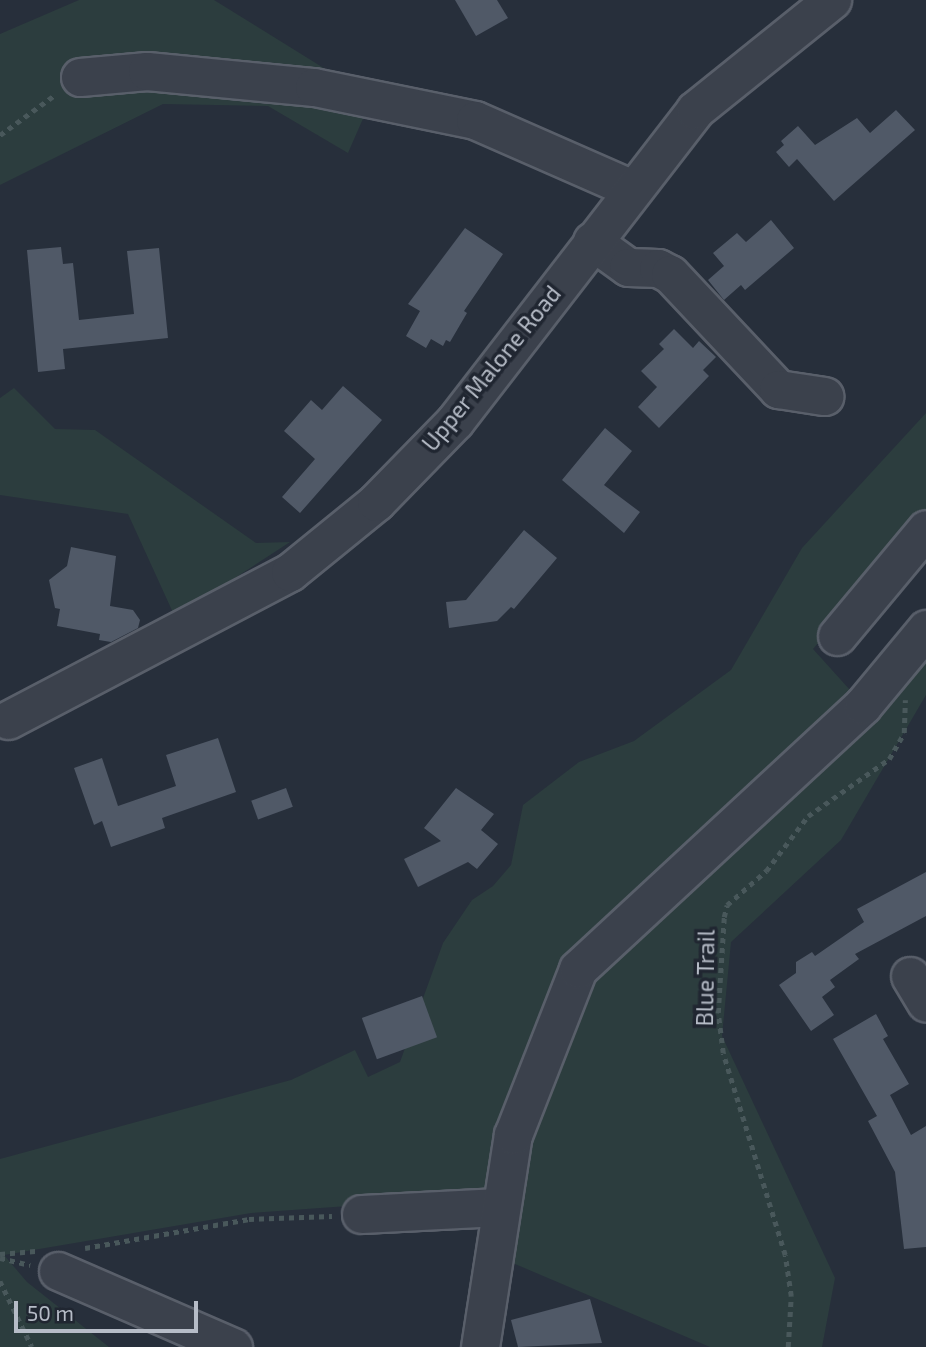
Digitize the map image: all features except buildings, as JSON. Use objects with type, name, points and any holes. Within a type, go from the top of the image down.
[{"type":"street","name":"Upper Malone Road","points":[[8,720],[290,572],[376,502],[455,421],[632,188],[695,110],[832,0]]},
{"type":"street","points":[[80,77],[147,71],[314,88],[461,117],[632,188]]},
{"type":"street","points":[[592,241],[628,267],[658,268],[670,274],[778,389],[824,396]]},
{"type":"street","points":[[837,636],[926,529]]},
{"type":"street","points":[[480,1347],[513,1135],[578,969],[863,705],[926,629]]},
{"type":"street","points":[[361,1214],[500,1207]]},
{"type":"street","points":[[60,1257],[233,1347]]},
{"type":"path","points":[[0,135],[80,77]]},
{"type":"path","name":"Blue Trail","points":[[788,1347],[791,1296],[785,1255],[723,1053],[718,1013],[724,917],[727,905],[766,871],[808,816],[889,759],[904,733],[904,693]]},
{"type":"path","points":[[0,1254],[60,1257],[249,1219],[361,1214]]},
{"type":"path","points":[[0,1281],[32,1347]]},
{"type":"shaded area","points":[[79,0],[214,0],[372,98],[348,153],[268,106],[163,104],[0,185],[0,34]]},
{"type":"shaded area","points":[[14,388],[55,429],[95,430],[256,543],[290,542],[175,617],[128,514],[0,495],[0,398]]},
{"type":"shaded area","points":[[926,413],[926,518],[813,649],[869,711],[926,654],[926,695],[841,840],[731,942],[722,1036],[835,1278],[822,1347],[710,1347],[494,1255],[501,1195],[251,1213],[4,1255],[27,1282],[109,1347],[0,1347],[0,1159],[291,1080],[355,1050],[368,1077],[400,1062],[443,943],[472,900],[493,886],[511,865],[523,805],[579,762],[634,741],[731,670],[802,548]]}]
